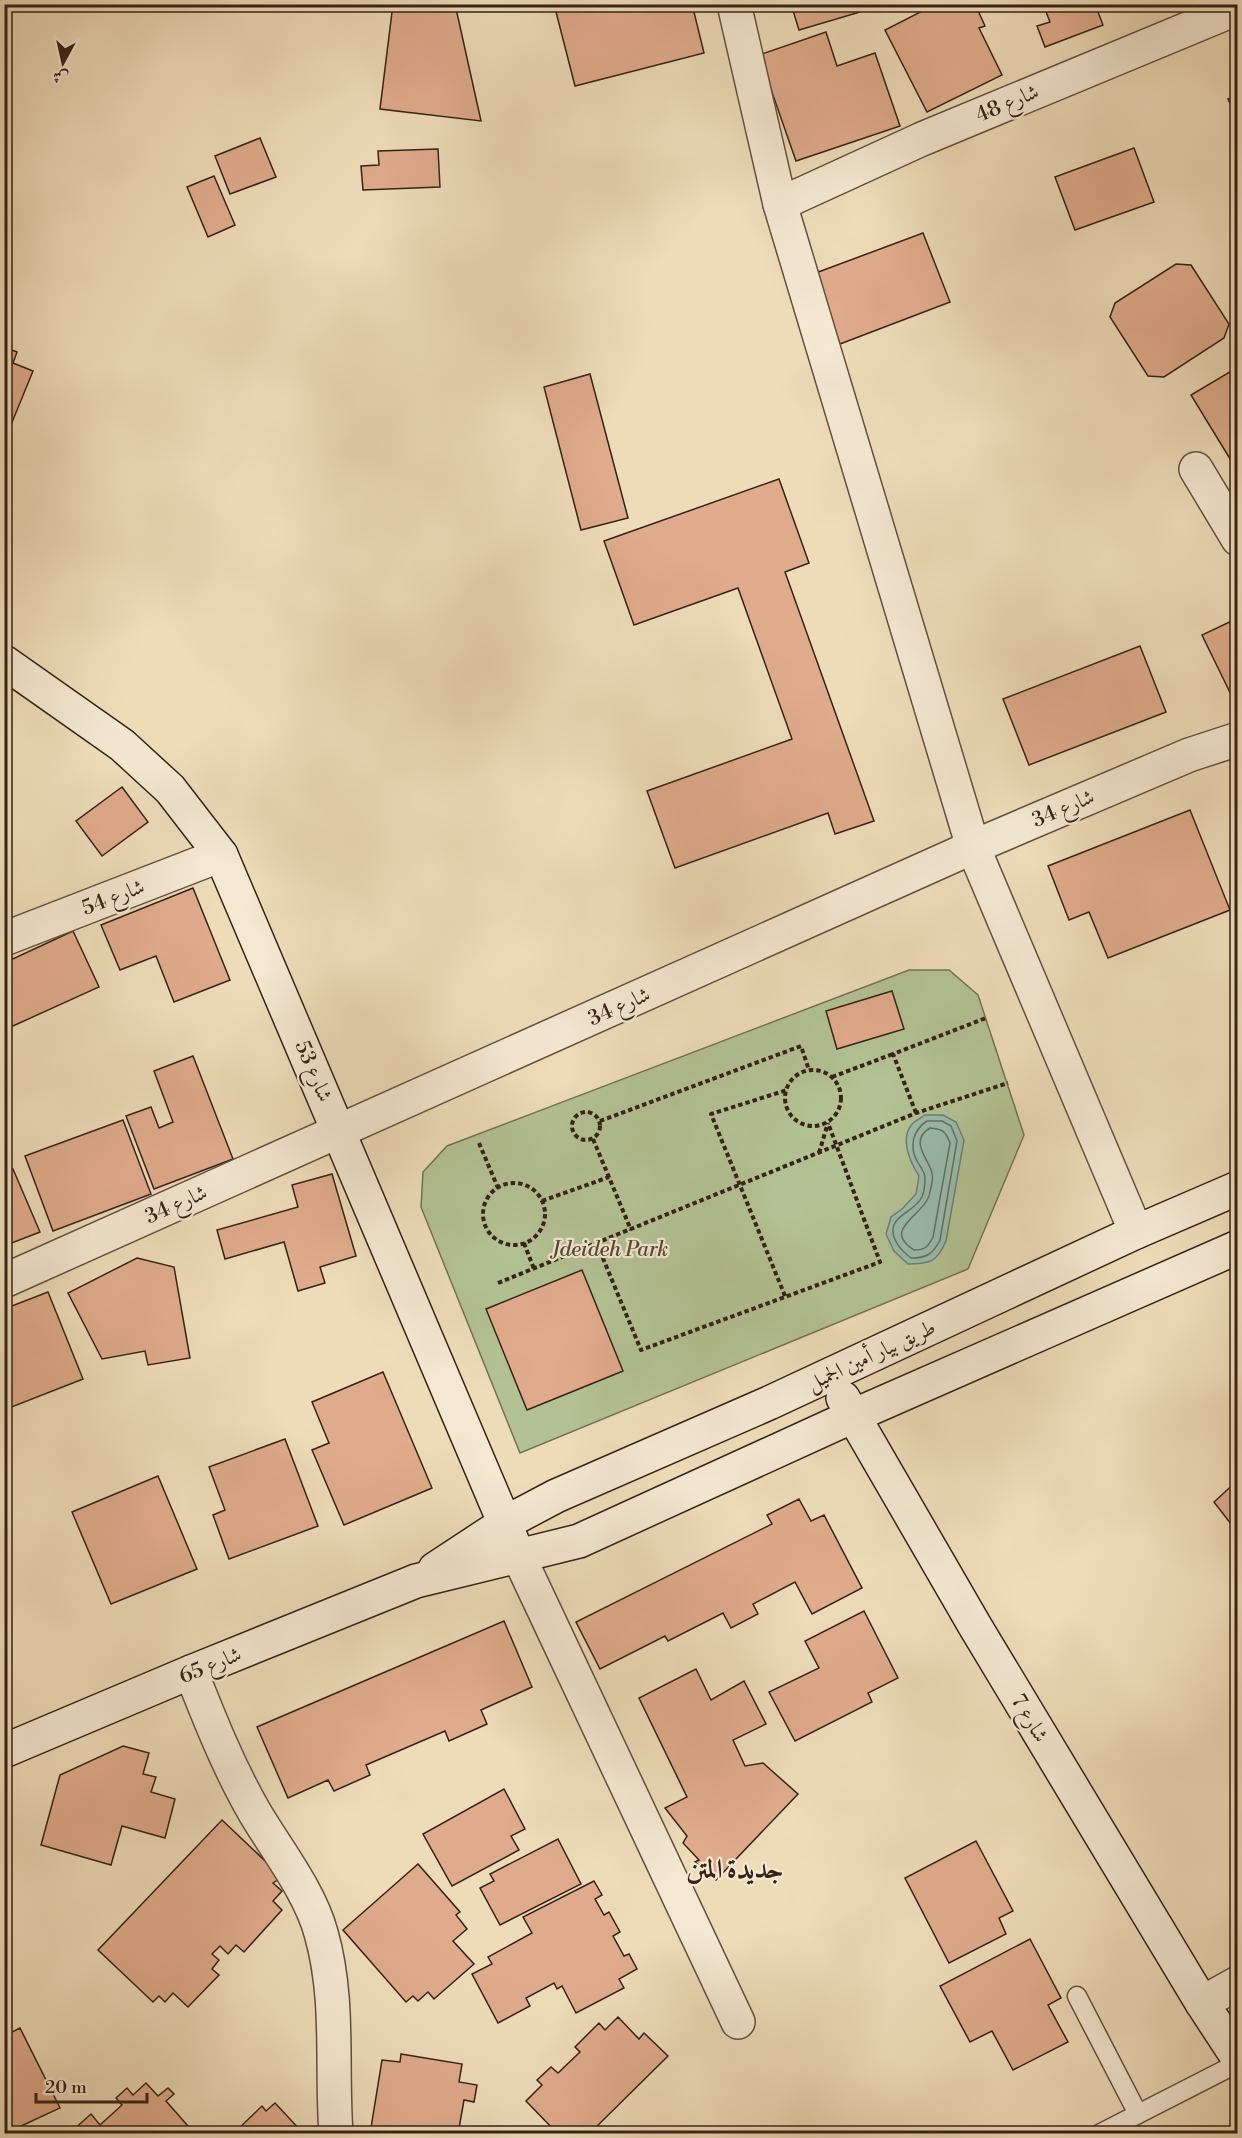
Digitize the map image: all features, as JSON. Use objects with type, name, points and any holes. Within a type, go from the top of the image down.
[{"type":"street","points":[[735,4],[780,204],[973,847],[1136,1232]]},
{"type":"street","name":"شارع 48","points":[[780,204],[922,139],[1238,8]]},
{"type":"street","points":[[1196,469],[1238,538]]},
{"type":"street","name":"شارع 53","points":[[4,662],[122,745],[170,789],[221,855],[519,1557],[738,2022]]},
{"type":"street","name":"شارع 34","points":[[4,1281],[973,847],[1188,755],[1238,739]]},
{"type":"street","name":"شارع 54","points":[[4,939],[221,855]]},
{"type":"street","name":"طريق بيار أمين الجميل","points":[[505,1523],[556,1496],[769,1403],[1136,1232],[1238,1188]]},
{"type":"street","points":[[519,1557],[579,1541],[853,1416],[1238,1247]]},
{"type":"street","name":"شارع 7","points":[[830,1374],[975,1626],[1202,2003],[1238,2058]]},
{"type":"street","name":"شارع 65","points":[[416,1581],[505,1523]]},
{"type":"street","name":"شارع 65","points":[[4,1751],[190,1672],[416,1581],[519,1557]]},
{"type":"street","points":[[190,1672],[225,1757],[255,1813],[290,1870],[321,1930],[329,1965],[335,2020],[336,2133]]},
{"type":"street","points":[[1202,2003],[1238,1983]]},
{"type":"lane","points":[[1077,1996],[1138,2114]]},
{"type":"lane","points":[[1099,2133],[1238,2063]]},
{"type":"path","points":[[832,1077],[986,1018]]},
{"type":"path","points":[[600,1121],[801,1046],[809,1070]]},
{"type":"path","points":[[893,1054],[916,1113]]},
{"type":"path","points":[[809,1070],[819,1070],[832,1077],[840,1089],[842,1098],[836,1116],[828,1123],[810,1127],[794,1120],[785,1104],[787,1089],[792,1078],[809,1070]]},
{"type":"path","points":[[498,1283],[916,1113],[1008,1083]]},
{"type":"path","points":[[785,1296],[738,1186],[711,1114],[787,1089]]},
{"type":"path","points":[[587,1111],[596,1115],[600,1121],[600,1132],[593,1139],[584,1140],[575,1136],[573,1122],[578,1114],[587,1111]]},
{"type":"path","points":[[597,1244],[641,1350],[880,1262],[828,1123]]},
{"type":"path","points":[[819,1153],[828,1123]]},
{"type":"path","points":[[593,1139],[631,1230]]},
{"type":"path","points":[[479,1143],[498,1188]]},
{"type":"path","points":[[542,1201],[609,1177]]},
{"type":"path","points":[[518,1183],[537,1192],[542,1201],[545,1220],[541,1230],[534,1238],[516,1245],[497,1240],[489,1233],[484,1224],[485,1203],[490,1194],[498,1188],[518,1183]]},
{"type":"path","points":[[524,1243],[534,1269]]},
{"type":"green space","name":"Jdeideh Park","points":[[909,970],[949,970],[978,995],[1024,1135],[968,1269],[520,1453],[421,1207],[423,1172],[447,1146]]},
{"type":"water","points":[[925,1115],[943,1115],[956,1122],[964,1140],[946,1241],[936,1258],[927,1262],[908,1264],[894,1251],[886,1234],[891,1217],[916,1194],[919,1176],[909,1157],[906,1143],[913,1123]]},
{"type":"building","points":[[393,4],[455,4],[481,121],[380,109]]},
{"type":"building","points":[[554,4],[692,4],[704,53],[575,86]]},
{"type":"building","points":[[791,4],[858,4],[860,12],[799,30]]},
{"type":"building","points":[[936,4],[975,4],[985,26],[979,28],[1002,75],[927,112],[885,30]]},
{"type":"building","points":[[1043,4],[1095,4],[1103,25],[1045,47],[1037,26],[1050,22]]},
{"type":"building","points":[[826,32],[837,66],[875,53],[900,126],[796,161],[759,55]]},
{"type":"building","points":[[1238,95],[1238,121],[1228,99]]},
{"type":"building","points":[[260,138],[276,177],[230,194],[215,156]]},
{"type":"building","points":[[1134,148],[1154,202],[1075,230],[1055,177]]},
{"type":"building","points":[[438,149],[440,187],[363,190],[361,166],[379,165],[378,151]]},
{"type":"building","points":[[214,176],[235,225],[208,237],[187,187]]},
{"type":"building","points":[[923,233],[950,302],[840,344],[813,274]]},
{"type":"building","points":[[1176,264],[1191,265],[1229,324],[1224,338],[1164,377],[1148,376],[1110,317],[1115,303]]},
{"type":"building","points":[[4,347],[17,352],[13,363],[33,371],[4,442]]},
{"type":"building","points":[[1238,367],[1238,466],[1235,467],[1191,395]]},
{"type":"building","points":[[590,374],[628,518],[581,530],[544,387]]},
{"type":"building","points":[[779,479],[809,563],[785,572],[874,821],[835,834],[828,813],[675,868],[647,791],[792,739],[738,588],[634,625],[604,541]]},
{"type":"building","points":[[1238,618],[1238,709],[1202,635]]},
{"type":"building","points":[[1140,646],[1166,712],[1029,765],[1003,699]]},
{"type":"building","points":[[122,787],[148,822],[102,856],[76,821]]},
{"type":"building","points":[[1190,810],[1230,910],[1108,958],[1089,912],[1069,920],[1048,866]]},
{"type":"building","points":[[193,888],[230,980],[174,1002],[156,956],[120,970],[101,925]]},
{"type":"building","points":[[73,931],[99,987],[4,1030],[4,963]]},
{"type":"building","points":[[892,991],[904,1029],[837,1049],[826,1011]]},
{"type":"building","points":[[193,1056],[233,1159],[154,1189],[126,1116],[151,1107],[159,1128],[173,1122],[154,1071]]},
{"type":"building","points":[[123,1120],[151,1194],[53,1231],[25,1156]]},
{"type":"building","points":[[13,1169],[40,1232],[4,1246],[4,1173]]},
{"type":"building","points":[[332,1174],[356,1256],[320,1267],[325,1283],[298,1291],[284,1242],[225,1259],[217,1230],[298,1207],[292,1185]]},
{"type":"building","points":[[137,1258],[174,1267],[190,1358],[148,1365],[145,1351],[102,1359],[68,1293]]},
{"type":"building","points":[[582,1270],[623,1371],[527,1410],[486,1309]]},
{"type":"building","points":[[48,1292],[83,1379],[4,1410],[4,1309]]},
{"type":"building","points":[[383,1372],[432,1488],[344,1525],[312,1450],[329,1443],[312,1402]]},
{"type":"building","points":[[285,1439],[318,1526],[229,1559],[213,1515],[225,1510],[209,1467]]},
{"type":"building","points":[[158,1476],[197,1569],[111,1604],[72,1512]]},
{"type":"building","points":[[1238,1480],[1238,1533],[1214,1502]]},
{"type":"building","points":[[799,1499],[811,1521],[824,1515],[862,1588],[812,1614],[795,1582],[753,1604],[758,1614],[731,1628],[723,1613],[668,1641],[665,1636],[600,1669],[576,1622],[772,1524],[767,1515]]},
{"type":"building","points":[[864,1611],[898,1678],[868,1693],[872,1702],[795,1741],[769,1692],[819,1668],[805,1641]]},
{"type":"building","points":[[504,1621],[532,1687],[481,1710],[487,1724],[449,1741],[445,1731],[366,1765],[370,1775],[334,1791],[328,1780],[288,1798],[257,1727]]},
{"type":"building","points":[[696,1669],[711,1700],[744,1681],[766,1724],[733,1740],[745,1766],[763,1763],[798,1794],[716,1880],[695,1862],[699,1860],[683,1843],[687,1836],[665,1808],[687,1797],[639,1698]]},
{"type":"building","points":[[123,1746],[149,1753],[143,1774],[156,1777],[151,1792],[175,1799],[165,1838],[122,1826],[111,1865],[41,1845],[60,1775]]},
{"type":"building","points":[[504,1789],[525,1829],[511,1836],[519,1850],[452,1886],[423,1834]]},
{"type":"building","points":[[222,1820],[282,1877],[273,1883],[282,1891],[273,1901],[282,1910],[244,1952],[236,1945],[228,1954],[220,1946],[212,1954],[219,1960],[212,1969],[219,1975],[188,2007],[173,1993],[165,2002],[159,1996],[153,2002],[98,1950]]},
{"type":"building","points":[[558,1839],[581,1884],[500,1925],[480,1888],[494,1881],[490,1874]]},
{"type":"building","points":[[976,1841],[1013,1911],[999,1918],[1006,1934],[949,1963],[905,1878]]},
{"type":"building","points":[[418,1864],[460,1912],[456,1915],[467,1929],[453,1941],[474,1964],[434,1999],[428,1992],[418,2001],[413,1996],[406,2002],[343,1930]]},
{"type":"building","points":[[594,1881],[602,1895],[595,1899],[604,1915],[609,1912],[620,1932],[613,1936],[624,1956],[629,1954],[637,1969],[619,1979],[624,1988],[576,2013],[562,1986],[557,1989],[554,1983],[526,1998],[530,2006],[498,2023],[472,1974],[492,1964],[488,1957],[532,1933],[523,1917]]},
{"type":"building","points":[[1030,1939],[1061,1998],[1048,2005],[1068,2042],[1013,2070],[992,2031],[970,2042],[940,1986]]},
{"type":"building","points":[[618,2017],[639,2039],[644,2033],[668,2056],[589,2134],[558,2134],[526,2101],[542,2085],[537,2080],[551,2067],[558,2073],[580,2052],[575,2047],[599,2023],[605,2030]]},
{"type":"building","points":[[20,2028],[60,2108],[4,2134],[4,2036]]},
{"type":"building","points":[[401,2054],[462,2064],[459,2082],[477,2085],[474,2102],[464,2100],[458,2134],[370,2134],[382,2060],[400,2062]]},
{"type":"building","points":[[146,2083],[158,2096],[168,2088],[174,2094],[166,2101],[195,2134],[76,2134],[73,2130],[91,2114],[100,2125],[122,2105],[116,2098],[127,2088],[133,2095]]},
{"type":"building","points":[[275,2103],[304,2134],[233,2134],[262,2106],[266,2111]]},
{"type":"district","name":"جديدة المتن","points":[[735,1869]]}]
